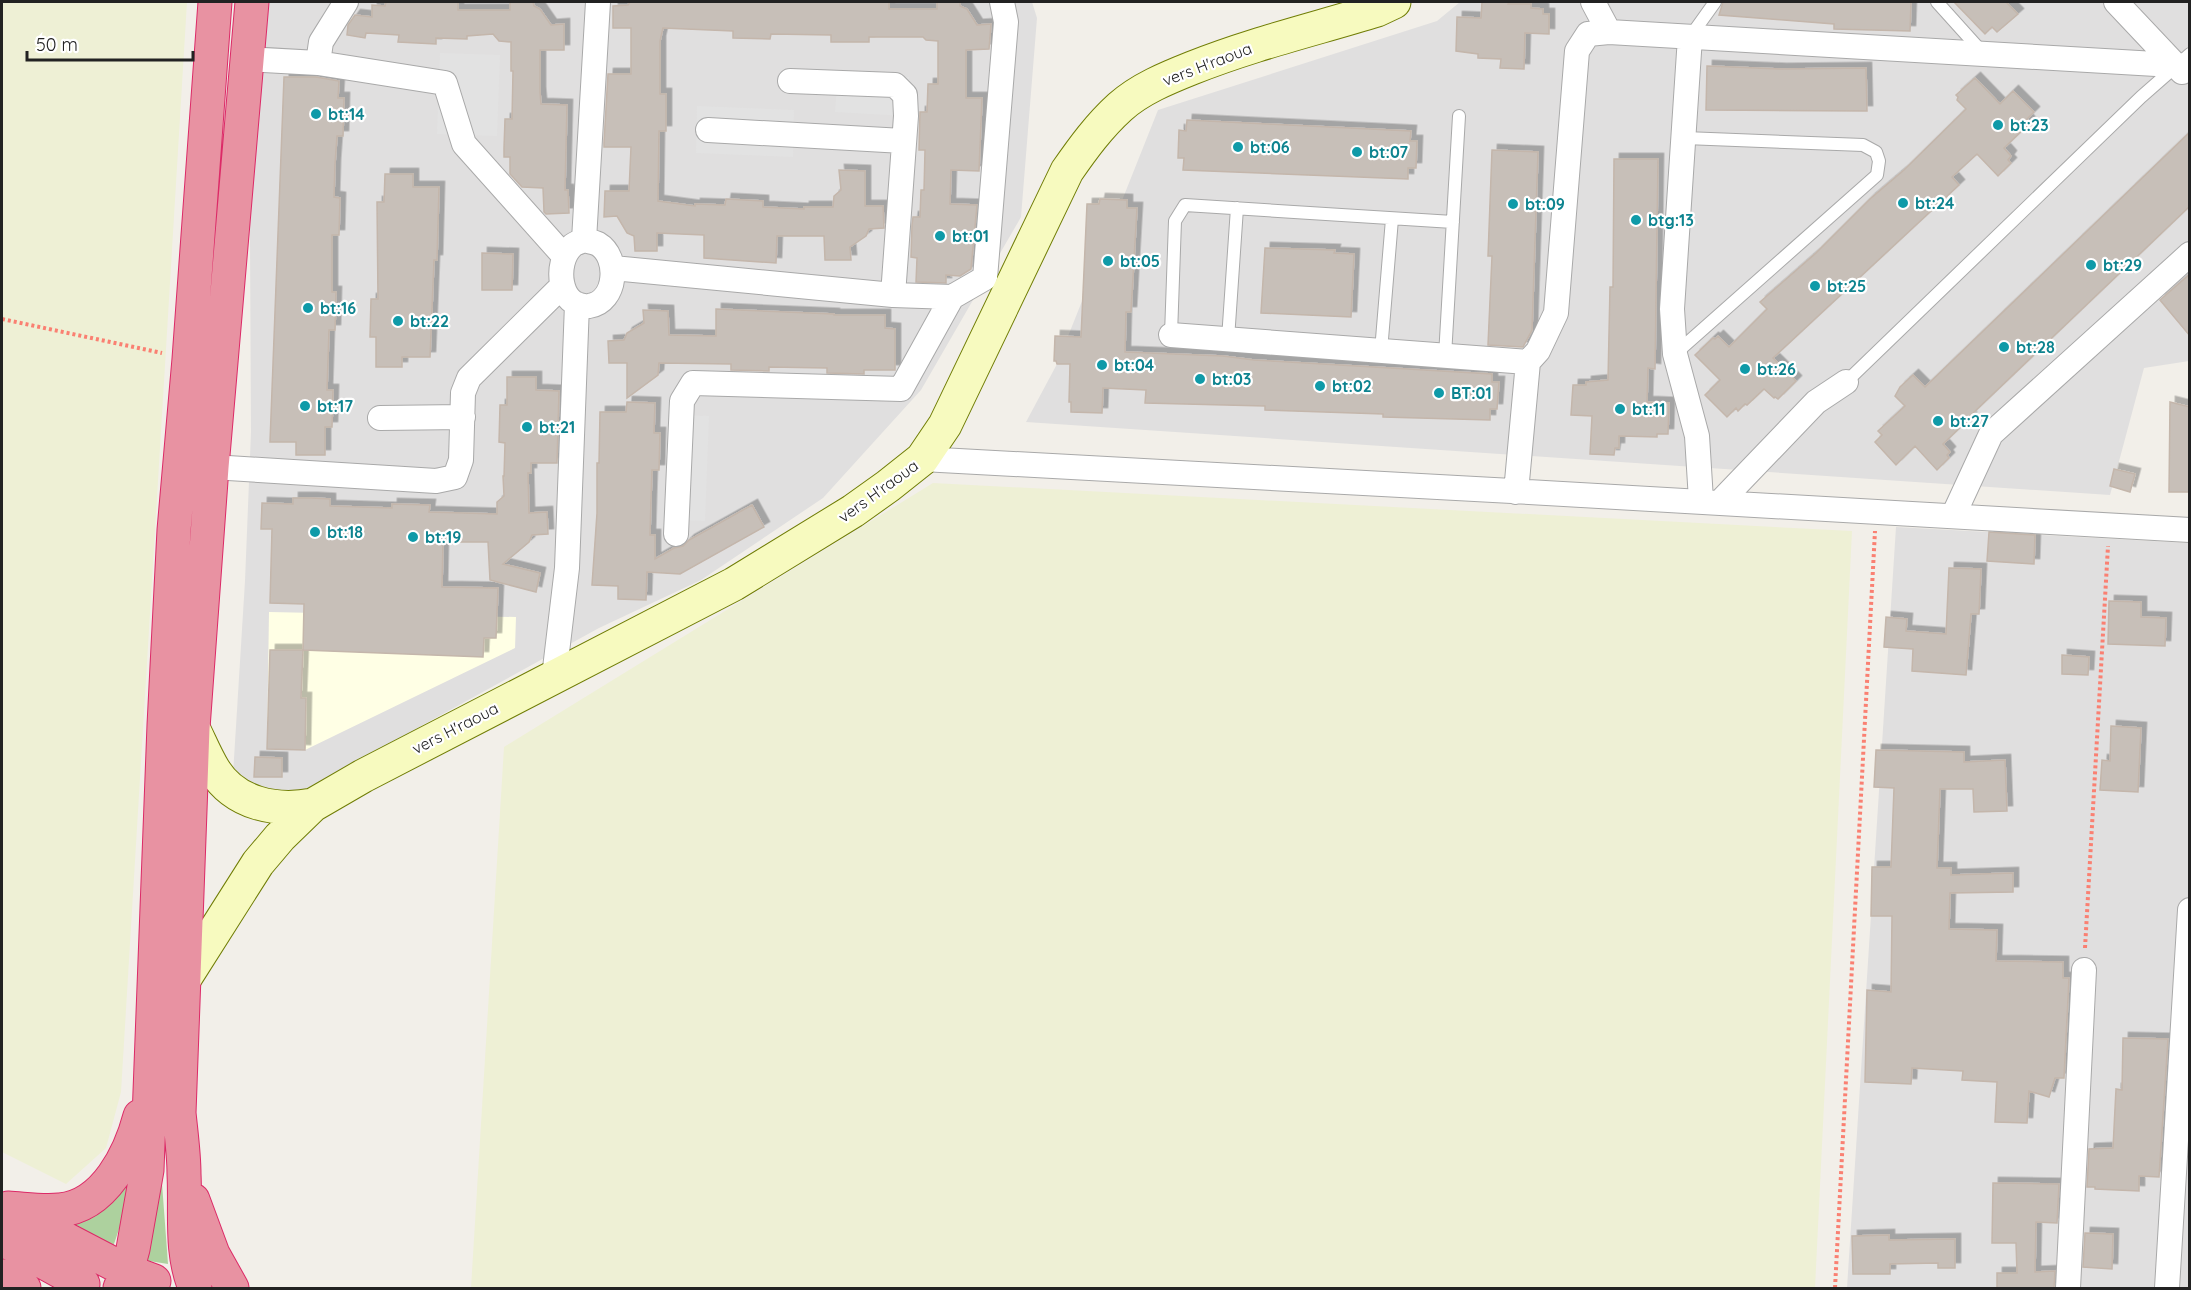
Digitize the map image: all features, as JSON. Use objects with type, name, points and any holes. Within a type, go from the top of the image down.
[{"type":"highway","points":[[4,1217],[142,1284],[142,1207],[147,1170],[173,553],[215,2]]},
{"type":"highway","points":[[195,1288],[186,1252],[184,1174],[179,1113],[192,728],[252,2]]},
{"type":"highway","points":[[4,1217],[61,1210],[84,1202],[103,1187],[128,1155],[149,1083]]},
{"type":"highway","points":[[184,1174],[213,1254],[232,1288]]},
{"type":"highway","points":[[4,1217],[83,1284]]},
{"type":"highway","points":[[2,1276],[24,1288]]},
{"type":"street","points":[[318,63],[321,42],[346,2]]},
{"type":"street","points":[[584,240],[598,2]]},
{"type":"street","points":[[676,534],[682,401],[693,383],[901,389],[952,297],[985,278],[1006,22],[1002,2]]},
{"type":"street","name":"vers H'raoua","points":[[313,805],[363,776],[734,584],[853,511],[922,459],[945,425],[1067,171],[1090,138],[1120,106],[1158,82],[1205,62],[1377,10],[1394,2]]},
{"type":"street","points":[[1593,2],[1609,32]]},
{"type":"street","points":[[2120,4],[2186,67]]},
{"type":"street","points":[[1516,492],[1528,362],[1538,351],[1556,313],[1577,51],[1588,34],[1609,32],[2186,67]]},
{"type":"street","points":[[1690,37],[1672,309],[1675,354],[1697,436],[1711,501]]},
{"type":"street","points":[[248,59],[318,63],[445,83],[464,144],[564,256]]},
{"type":"street","points":[[790,81],[895,85],[905,94],[906,116],[893,295]]},
{"type":"street","points":[[708,130],[903,141]]},
{"type":"street","points":[[554,677],[567,568],[569,295],[560,271],[564,256],[573,245],[584,240],[597,243],[608,253],[613,268],[613,280],[609,290],[603,299],[586,306],[569,295]]},
{"type":"street","points":[[1954,514],[1991,434],[2190,254]]},
{"type":"street","points":[[613,268],[893,295],[952,297]]},
{"type":"street","points":[[212,467],[446,480],[454,477],[461,460],[463,393],[469,378],[569,295]]},
{"type":"street","points":[[1171,335],[1528,362]]},
{"type":"street","points":[[1711,501],[1816,402],[1846,382]]},
{"type":"street","points":[[380,418],[463,417]]},
{"type":"street","points":[[922,459],[1954,514],[2190,530]]},
{"type":"street","points":[[192,728],[215,772],[233,790],[251,802],[272,808],[293,809],[313,805]]},
{"type":"street","points":[[185,978],[258,863],[280,837],[313,805]]},
{"type":"street","points":[[2167,1288],[2190,910]]},
{"type":"street","points":[[2068,1288],[2084,970]]},
{"type":"lane","points":[[1690,37],[1715,2]]},
{"type":"lane","points":[[1937,2],[1983,54]]},
{"type":"lane","points":[[1846,382],[2141,97],[2186,67]]},
{"type":"lane","points":[[1445,356],[1459,116]]},
{"type":"lane","points":[[1675,354],[1877,175],[1879,161],[1876,153],[1863,146],[1685,138]]},
{"type":"lane","points":[[1171,335],[1175,221],[1185,205],[1453,222]]},
{"type":"lane","points":[[1228,339],[1237,208]]},
{"type":"lane","points":[[1381,351],[1392,219]]},
{"type":"path","points":[[2,319],[189,358]]},
{"type":"path","points":[[1835,1288],[1876,510]]},
{"type":"path","points":[[2084,970],[2109,524]]},
{"type":"shaded area","points":[[2,2],[187,2],[121,1092],[106,1148],[66,1184],[2,1152]]},
{"type":"shaded area","points":[[260,2],[1032,2],[1037,18],[1021,217],[921,390],[823,498],[701,580],[599,628],[421,726],[297,807],[232,791],[245,581],[251,432],[249,48]]},
{"type":"shaded area","points":[[1460,2],[2189,2],[2189,361],[2144,368],[2110,495],[1026,422],[1057,364],[1158,110],[1437,21]]},
{"type":"shaded area","points":[[440,53],[500,55],[497,136],[437,134]]},
{"type":"shaded area","points":[[838,72],[909,77],[906,116],[835,112]]},
{"type":"shaded area","points":[[697,106],[794,110],[793,157],[696,153]]},
{"type":"shaded area","points":[[681,415],[709,416],[705,521],[677,520]]},
{"type":"shaded area","points":[[933,483],[1852,531],[1815,1288],[471,1288],[504,747]]},
{"type":"shaded area","points":[[1896,527],[2189,543],[2189,1288],[1847,1288]]},
{"type":"shaded area","points":[[269,612],[516,617],[515,648],[305,750],[267,749]]},
{"type":"green space","points":[[161,1170],[168,1264],[143,1260]]},
{"type":"green space","points":[[130,1182],[126,1208],[113,1247],[70,1228],[103,1207]]},
{"type":"building","points":[[386,2],[458,2],[458,10],[510,10],[510,2],[533,2],[551,25],[564,24],[564,50],[540,50],[540,92],[541,104],[567,105],[565,190],[568,190],[569,213],[546,214],[543,188],[522,187],[510,174],[510,157],[504,157],[505,119],[512,119],[511,42],[499,41],[493,34],[467,36],[467,39],[436,38],[436,44],[398,42],[399,35],[366,33],[365,38],[347,35],[348,25],[355,15],[372,17],[372,5],[385,6]]},
{"type":"building","points":[[630,2],[889,2],[889,9],[937,9],[937,2],[960,2],[960,6],[967,9],[977,25],[991,24],[989,49],[966,50],[966,98],[982,98],[979,171],[951,170],[950,204],[977,205],[971,269],[960,276],[946,275],[946,283],[916,282],[917,258],[911,257],[912,225],[913,217],[920,217],[921,190],[924,190],[925,150],[919,150],[920,112],[927,112],[928,84],[938,84],[938,41],[926,40],[923,37],[869,37],[869,42],[831,42],[831,35],[771,34],[770,39],[733,38],[733,31],[663,28],[660,41],[660,94],[666,94],[666,131],[659,131],[658,201],[695,206],[695,204],[725,205],[726,199],[763,201],[763,207],[804,209],[804,207],[833,207],[834,196],[841,190],[839,170],[865,171],[865,206],[883,206],[884,228],[869,229],[866,236],[850,247],[851,260],[825,260],[824,236],[777,236],[776,263],[704,258],[704,235],[657,233],[657,251],[635,251],[634,236],[627,233],[617,216],[604,217],[605,191],[629,191],[631,147],[604,147],[604,143],[608,74],[631,74],[631,28],[613,28],[613,6],[628,5]]},
{"type":"building","points":[[1482,2],[1531,4],[1531,8],[1543,9],[1543,14],[1549,14],[1549,34],[1525,33],[1524,69],[1500,68],[1501,59],[1478,58],[1478,54],[1456,51],[1457,17],[1481,18]]},
{"type":"building","points":[[1723,2],[1911,2],[1910,31],[1834,29],[1834,24],[1719,15]]},
{"type":"building","points":[[1954,2],[2006,2],[2018,14],[1997,32],[1992,27],[1985,34]]},
{"type":"building","points":[[1707,66],[1781,69],[1866,68],[1867,111],[1706,110]]},
{"type":"building","points":[[284,77],[316,77],[339,81],[338,98],[344,98],[343,136],[337,136],[335,164],[334,197],[340,198],[339,235],[332,235],[332,292],[336,292],[335,330],[329,330],[327,390],[333,390],[332,427],[325,427],[325,455],[296,455],[296,442],[270,442]]},
{"type":"building","points":[[1975,78],[2000,104],[2013,91],[2034,112],[2027,119],[2030,123],[2004,148],[2011,156],[2008,160],[2011,163],[1998,176],[1977,154],[1952,177],[1959,185],[1773,358],[1796,381],[1778,399],[1764,389],[1747,405],[1745,404],[1738,411],[1736,408],[1727,417],[1705,395],[1720,380],[1695,355],[1718,336],[1729,347],[1767,309],[1760,302],[1816,253],[1966,109],[1957,100],[1956,95]]},
{"type":"building","points":[[1187,120],[1411,131],[1410,141],[1417,141],[1416,168],[1408,168],[1408,179],[1183,170],[1184,158],[1178,158],[1179,130],[1186,131]]},
{"type":"building","points":[[2190,132],[2190,206],[1943,444],[1950,452],[1947,455],[1949,458],[1937,470],[1915,446],[1896,465],[1875,442],[1882,435],[1878,431],[1905,406],[1895,396],[1900,387],[1913,375],[1925,387]]},
{"type":"building","points":[[1492,150],[1538,152],[1532,330],[1523,347],[1488,345],[1492,256],[1488,256]]},
{"type":"building","points":[[1614,159],[1658,159],[1655,369],[1648,368],[1647,402],[1669,403],[1668,434],[1657,434],[1657,437],[1619,436],[1619,448],[1615,448],[1614,455],[1590,454],[1592,416],[1571,415],[1573,385],[1586,385],[1586,382],[1608,380],[1610,287],[1613,287]]},
{"type":"building","points":[[385,174],[413,174],[413,187],[439,187],[437,260],[434,260],[430,357],[402,357],[402,367],[376,367],[376,337],[370,337],[371,299],[378,299],[377,202],[384,202]]},
{"type":"building","points":[[1100,199],[1127,200],[1127,208],[1137,208],[1131,312],[1126,312],[1125,352],[1223,356],[1254,360],[1492,374],[1492,382],[1499,382],[1497,409],[1490,409],[1490,420],[1383,417],[1383,414],[1265,410],[1265,406],[1145,403],[1146,390],[1103,388],[1102,413],[1071,412],[1070,364],[1057,364],[1054,361],[1055,336],[1081,337],[1087,204],[1099,204]]},
{"type":"building","points":[[1265,248],[1335,250],[1334,253],[1354,254],[1351,317],[1261,313]]},
{"type":"building","points":[[482,253],[513,254],[512,290],[482,290]]},
{"type":"building","points":[[2190,274],[2190,336],[2160,300]]},
{"type":"building","points":[[716,309],[834,315],[885,315],[885,328],[895,329],[895,370],[864,370],[864,374],[827,373],[827,368],[769,367],[769,371],[731,370],[731,364],[659,363],[658,375],[627,398],[627,363],[609,363],[608,341],[624,340],[627,333],[644,323],[643,310],[668,311],[669,335],[716,336]]},
{"type":"building","points":[[507,377],[536,377],[536,390],[559,391],[557,463],[531,463],[531,473],[528,473],[529,513],[547,512],[548,534],[532,535],[529,542],[503,564],[540,573],[536,592],[490,580],[488,542],[443,542],[442,587],[498,588],[496,638],[484,638],[483,657],[303,650],[304,604],[270,603],[272,529],[261,529],[262,503],[293,504],[293,498],[312,498],[330,499],[330,506],[392,508],[392,504],[430,505],[429,512],[497,514],[497,502],[504,496],[505,443],[499,442],[500,405],[507,405]]},
{"type":"building","points":[[627,402],[655,403],[654,433],[660,433],[659,470],[652,470],[650,535],[655,535],[655,559],[674,548],[683,546],[689,540],[752,505],[764,527],[680,574],[647,572],[646,600],[618,599],[618,586],[592,585],[600,412],[626,412]]},
{"type":"building","points":[[2170,402],[2190,407],[2190,492],[2169,492]]},
{"type":"building","points":[[2114,469],[2135,474],[2130,492],[2110,486]]},
{"type":"building","points":[[1989,532],[2035,535],[2034,564],[1987,561]]},
{"type":"building","points":[[1949,568],[1981,569],[1979,614],[1971,614],[1966,675],[1912,671],[1913,649],[1884,647],[1886,617],[1907,619],[1906,631],[1946,634]]},
{"type":"building","points":[[2109,601],[2141,602],[2141,617],[2166,618],[2165,646],[2108,644]]},
{"type":"building","points":[[270,650],[303,650],[301,698],[306,698],[305,750],[267,749]]},
{"type":"building","points":[[2062,655],[2089,657],[2088,675],[2062,674]]},
{"type":"building","points":[[2111,726],[2141,728],[2138,792],[2100,790],[2102,760],[2110,761]]},
{"type":"building","points":[[1876,750],[1964,752],[1964,762],[2005,760],[2007,811],[1974,812],[1973,789],[1940,789],[1937,868],[1951,868],[1951,875],[2013,873],[2013,892],[1950,893],[1949,929],[1997,930],[1996,961],[2063,962],[2063,978],[2069,978],[2064,1078],[2055,1078],[2049,1097],[2029,1091],[2027,1123],[1995,1122],[1997,1082],[1962,1080],[1963,1071],[1912,1068],[1911,1084],[1865,1082],[1867,990],[1891,992],[1892,916],[1871,916],[1872,867],[1891,867],[1894,788],[1874,787]]},
{"type":"building","points":[[255,757],[282,758],[282,777],[254,777]]},
{"type":"building","points":[[2123,1038],[2168,1039],[2159,1177],[2139,1176],[2139,1191],[2087,1187],[2089,1149],[2113,1148],[2116,1089],[2122,1090]]},
{"type":"building","points":[[1993,1183],[2059,1184],[2057,1223],[2036,1222],[2035,1272],[2055,1271],[2054,1288],[1997,1288],[1997,1273],[2017,1273],[2016,1243],[1992,1243]]},
{"type":"building","points":[[2085,1233],[2113,1234],[2112,1269],[2083,1267]]},
{"type":"building","points":[[1889,1235],[1889,1240],[1955,1239],[1955,1268],[1938,1268],[1938,1263],[1890,1264],[1890,1274],[1853,1274],[1852,1236]]},
{"type":"place","name":"bt:14","points":[[316,114]]},
{"type":"place","name":"bt:23","points":[[1998,125]]},
{"type":"place","name":"bt:06","points":[[1238,147]]},
{"type":"place","name":"bt:07","points":[[1357,152]]},
{"type":"place","name":"bt:24","points":[[1903,203]]},
{"type":"place","name":"bt:09","points":[[1513,204]]},
{"type":"place","name":"btg:13","points":[[1636,220]]},
{"type":"place","name":"bt:01","points":[[940,236]]},
{"type":"place","name":"bt:05","points":[[1108,261]]},
{"type":"place","name":"bt:29","points":[[2091,265]]},
{"type":"place","name":"bt:25","points":[[1815,286]]},
{"type":"place","name":"bt:16","points":[[308,308]]},
{"type":"place","name":"bt:22","points":[[398,321]]},
{"type":"place","name":"bt:28","points":[[2004,347]]},
{"type":"place","name":"bt:04","points":[[1102,365]]},
{"type":"place","name":"bt:26","points":[[1745,369]]},
{"type":"place","name":"bt:03","points":[[1200,379]]},
{"type":"place","name":"bt:02","points":[[1320,386]]},
{"type":"place","name":"BT:01","points":[[1439,393]]},
{"type":"place","name":"bt:17","points":[[305,406]]},
{"type":"place","name":"bt:11","points":[[1620,409]]},
{"type":"place","name":"bt:27","points":[[1938,421]]},
{"type":"place","name":"bt:21","points":[[527,427]]},
{"type":"place","name":"bt:18","points":[[315,532]]},
{"type":"place","name":"bt:19","points":[[413,537]]}]
